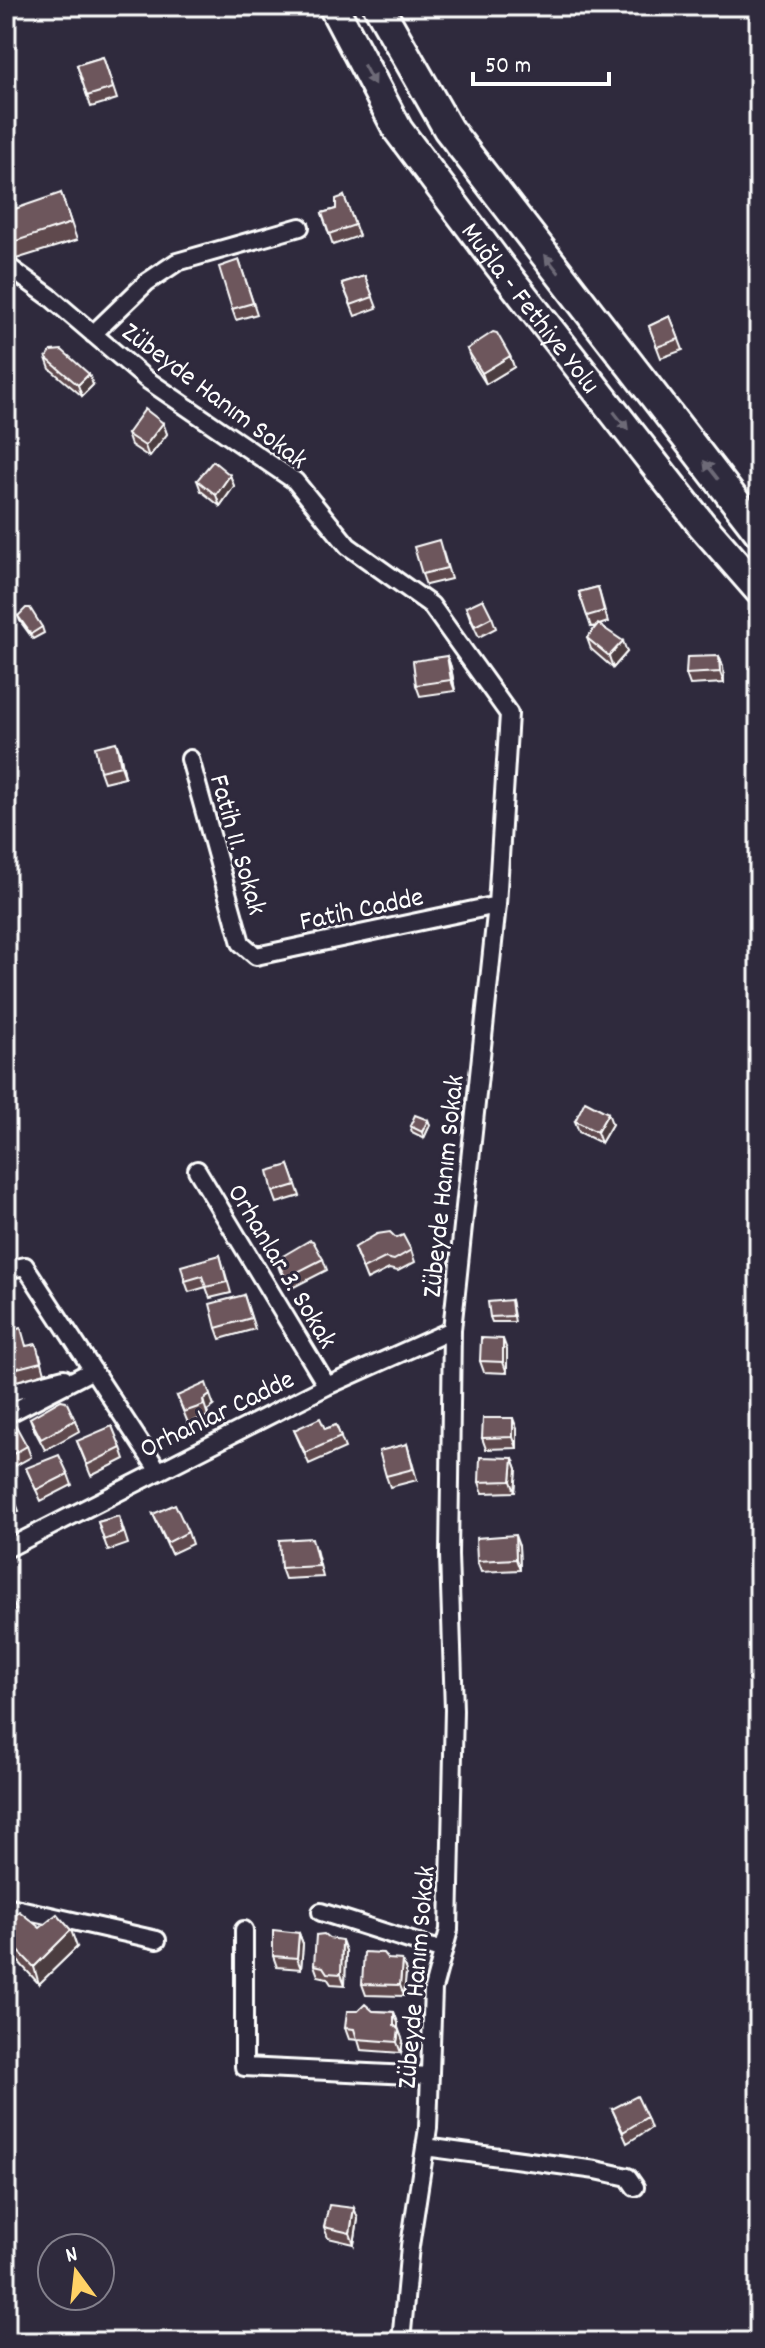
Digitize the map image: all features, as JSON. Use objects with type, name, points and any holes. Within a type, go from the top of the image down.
[{"type":"highway","name":"Muğla - Fethiye Yolu","points":[[333,6],[398,130],[673,488],[759,590]]},
{"type":"highway","name":"Muğla - Fethiye Yolu","points":[[378,6],[448,129],[759,532]]},
{"type":"street","points":[[93,334],[147,282],[177,262],[300,227]]},
{"type":"street","name":"Zübeyde Hanım Sokak","points":[[6,265],[50,297],[146,379],[295,481],[348,546],[431,605],[509,714],[497,905],[452,1330],[449,1555],[454,1710],[449,1930],[433,1989],[425,2147],[410,2246],[401,2342]]},
{"type":"street","name":"Fatih 11. Sokak","points":[[190,759],[241,943]]},
{"type":"street","name":"Fatih Cadde","points":[[241,943],[256,956],[497,905]]},
{"type":"street","name":"Orhanlar 3. Sokak","points":[[197,1170],[327,1386]]},
{"type":"street","points":[[6,1270],[25,1266],[158,1470]]},
{"type":"street","name":"Orhanlar Cadde","points":[[6,1549],[327,1386],[452,1330]]},
{"type":"street","points":[[6,1393],[93,1370]]},
{"type":"street","points":[[6,1415],[93,1370]]},
{"type":"street","points":[[6,1906],[157,1940]]},
{"type":"street","points":[[321,1912],[443,1951]]},
{"type":"street","points":[[244,1930],[244,2067],[430,2076]]},
{"type":"street","points":[[425,2147],[596,2170],[628,2177],[635,2187]]},
{"type":"street","points":[[220,2341],[241,2342]]},
{"type":"building","points":[[103,57],[113,88],[87,96],[77,65]]},
{"type":"building","points":[[61,193],[71,223],[7,244],[6,212]]},
{"type":"building","points":[[344,196],[355,225],[329,234],[322,213],[336,209],[336,199]]},
{"type":"building","points":[[239,260],[253,303],[232,309],[219,267]]},
{"type":"building","points":[[365,276],[373,297],[351,305],[342,283]]},
{"type":"building","points":[[670,316],[679,339],[657,347],[649,326]]},
{"type":"building","points":[[493,332],[497,333],[510,356],[482,373],[467,349]]},
{"type":"building","points":[[62,350],[89,374],[78,385],[46,358],[51,351]]},
{"type":"building","points":[[145,409],[163,423],[145,446],[127,434]]},
{"type":"building","points":[[213,461],[230,475],[216,495],[197,480]]},
{"type":"building","points":[[439,540],[447,568],[422,574],[414,547]]},
{"type":"building","points":[[598,587],[604,611],[587,616],[579,592]]},
{"type":"building","points":[[483,599],[492,617],[475,626],[466,607]]},
{"type":"building","points":[[30,608],[42,627],[31,634],[18,616]]},
{"type":"building","points":[[598,624],[623,641],[609,656],[587,638]]},
{"type":"building","points":[[447,656],[451,680],[416,685],[413,661]]},
{"type":"building","points":[[719,656],[720,672],[686,674],[687,657]]},
{"type":"building","points":[[116,742],[121,766],[100,771],[95,747]]},
{"type":"building","points":[[585,1101],[608,1113],[597,1132],[575,1121]]},
{"type":"building","points":[[415,1115],[428,1120],[422,1132],[410,1126]]},
{"type":"building","points":[[289,1165],[296,1185],[273,1192],[268,1171]]},
{"type":"building","points":[[390,1232],[396,1238],[403,1235],[411,1250],[394,1260],[385,1258],[363,1269],[354,1248],[377,1234]]},
{"type":"building","points":[[310,1240],[323,1259],[286,1278],[276,1260]]},
{"type":"building","points":[[220,1255],[227,1282],[206,1287],[202,1276],[185,1281],[181,1266]]},
{"type":"building","points":[[244,1295],[251,1318],[216,1328],[210,1304]]},
{"type":"building","points":[[511,1300],[513,1316],[490,1317],[488,1302]]},
{"type":"building","points":[[21,1328],[26,1346],[36,1344],[41,1362],[6,1371],[6,1332]]},
{"type":"building","points":[[481,1338],[503,1339],[503,1362],[480,1361]]},
{"type":"building","points":[[206,1383],[210,1395],[203,1400],[204,1405],[184,1412],[177,1396]]},
{"type":"building","points":[[61,1400],[66,1401],[75,1420],[41,1439],[30,1418]]},
{"type":"building","points":[[320,1418],[325,1429],[336,1425],[341,1437],[305,1453],[294,1430]]},
{"type":"building","points":[[483,1418],[513,1418],[513,1437],[482,1438]]},
{"type":"building","points":[[16,1426],[27,1446],[6,1458],[6,1431]]},
{"type":"building","points":[[112,1426],[121,1448],[87,1465],[77,1441]]},
{"type":"building","points":[[407,1444],[413,1469],[386,1476],[379,1451]]},
{"type":"building","points":[[59,1455],[68,1474],[36,1490],[26,1468]]},
{"type":"building","points":[[480,1457],[513,1458],[511,1481],[479,1482]]},
{"type":"building","points":[[6,1479],[15,1500],[6,1504]]},
{"type":"building","points":[[175,1504],[188,1532],[167,1543],[153,1514]]},
{"type":"building","points":[[119,1516],[123,1533],[104,1540],[98,1522]]},
{"type":"building","points":[[515,1535],[516,1559],[477,1561],[476,1538]]},
{"type":"building","points":[[312,1538],[319,1566],[281,1568],[279,1540]]},
{"type":"building","points":[[6,1586],[12,1599],[6,1601]]},
{"type":"building","points":[[19,1911],[40,1928],[57,1914],[71,1930],[34,1967],[6,1938],[6,1924]]},
{"type":"building","points":[[273,1930],[299,1933],[297,1958],[273,1956]]},
{"type":"building","points":[[324,1934],[342,1940],[341,1974],[327,1973],[323,1967],[314,1965],[316,1935]]},
{"type":"building","points":[[364,1952],[383,1953],[388,1959],[402,1960],[400,1985],[362,1984]]},
{"type":"building","points":[[365,2004],[373,2011],[394,2012],[394,2025],[399,2030],[397,2042],[357,2039],[354,2029],[345,2028],[347,2011],[358,2011]]},
{"type":"building","points":[[637,2096],[647,2117],[623,2132],[612,2109]]},
{"type":"building","points":[[329,2205],[354,2208],[350,2233],[324,2227]]}]
